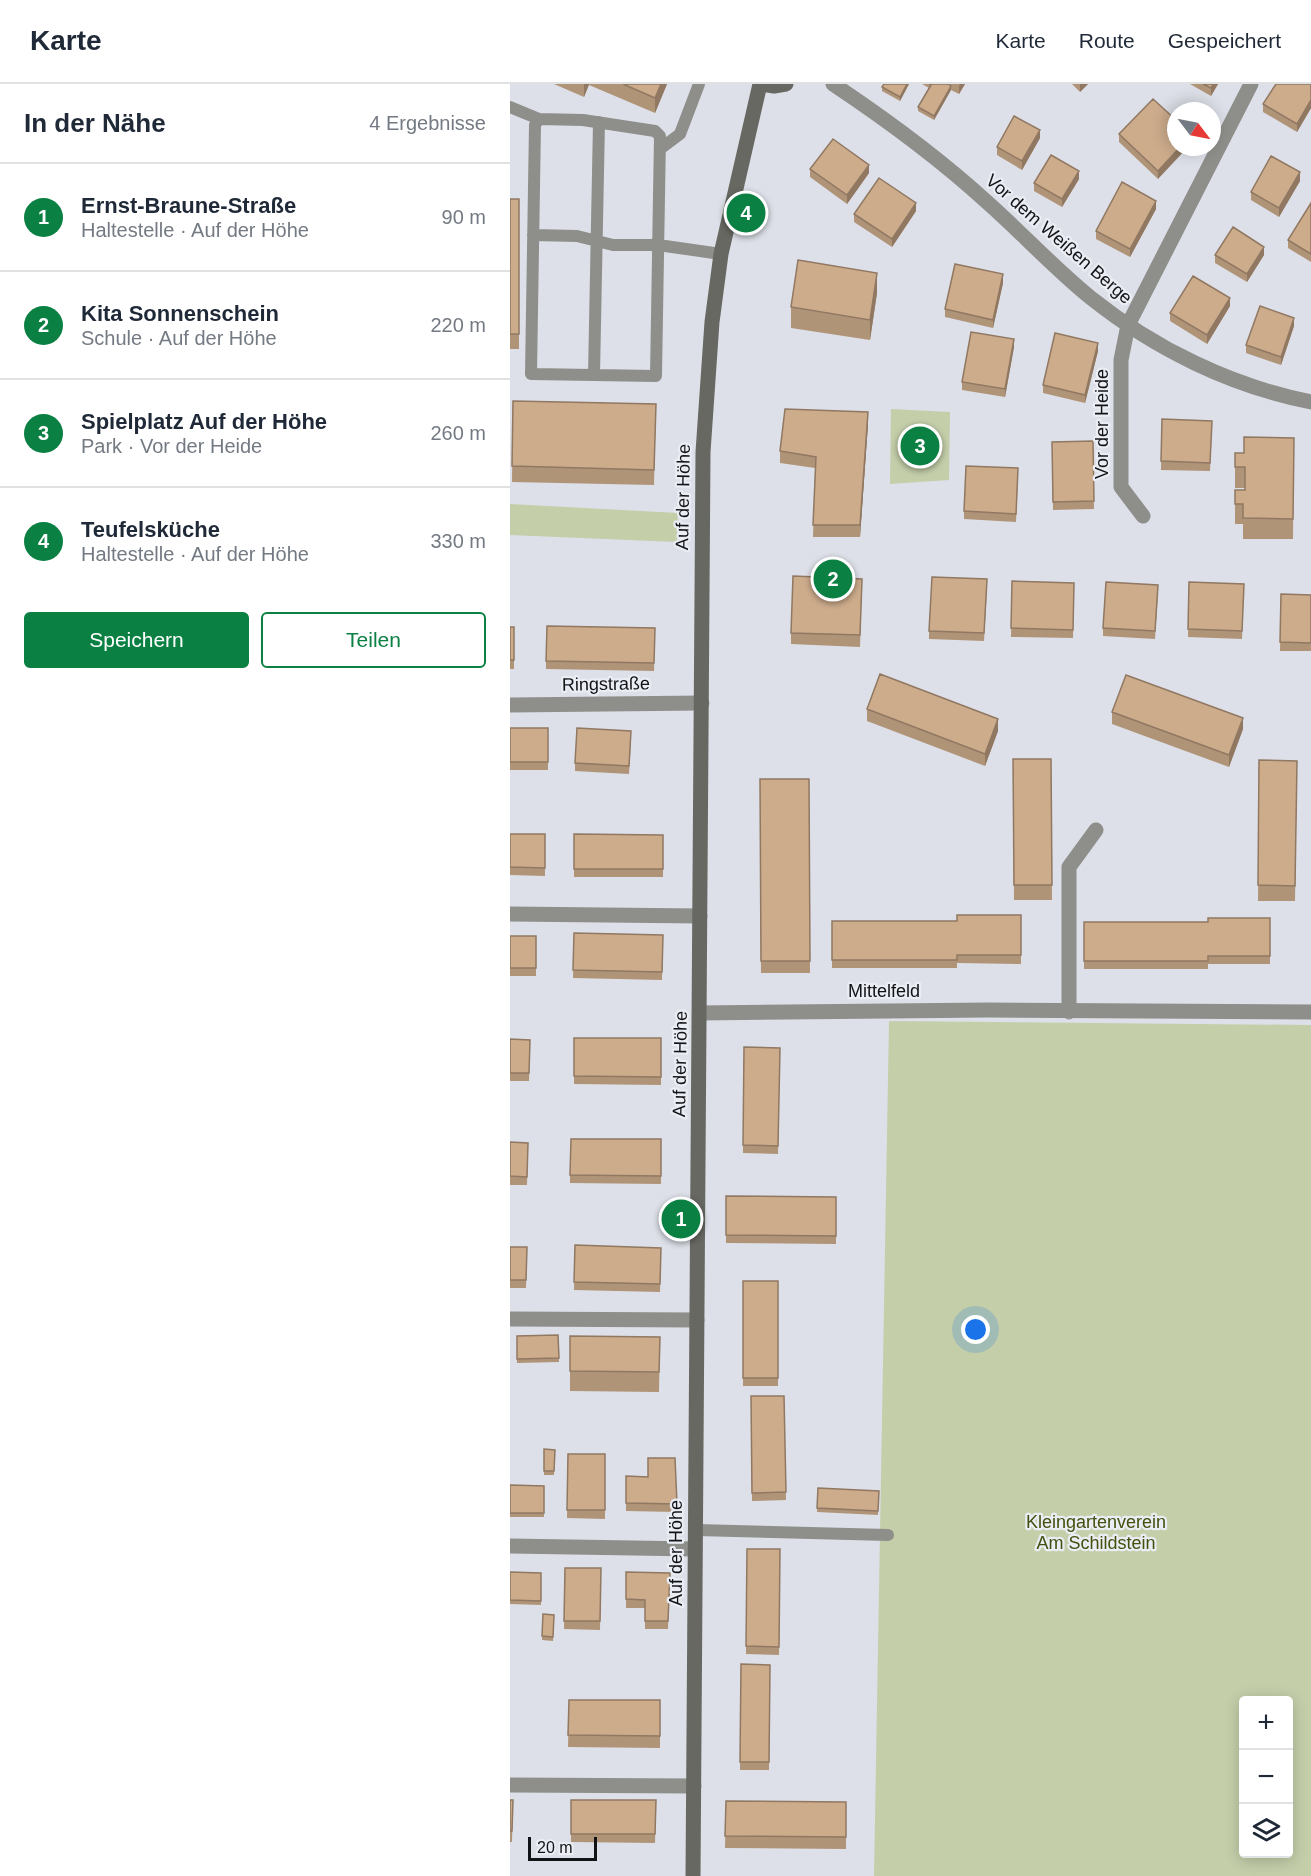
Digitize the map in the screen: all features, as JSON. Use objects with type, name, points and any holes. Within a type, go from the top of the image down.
[{"type":"street","name":"Auf der Höhe","points":[[693,1876],[703,440],[712,322],[721,255],[761,84],[774,86],[786,84]]},
{"type":"street","name":"Vor dem Weißen Berge","points":[[833,84],[866,106],[954,173],[1090,298],[1128,325],[1172,352],[1226,377],[1280,396],[1311,402]]},
{"type":"street","name":"Vor der Heide","points":[[1143,516],[1121,487],[1121,360],[1128,325],[1251,84]]},
{"type":"street","name":"Ringstraße","points":[[510,705],[702,703]]},
{"type":"street","points":[[1069,1012],[1068,867],[1096,830]]},
{"type":"street","points":[[510,915],[700,916]]},
{"type":"street","name":"Mittelfeld","points":[[700,1012],[989,1010],[1311,1012]]},
{"type":"street","points":[[510,1319],[697,1320]]},
{"type":"street","points":[[510,1546],[695,1549]]},
{"type":"street","points":[[510,1785],[694,1786]]},
{"type":"lane","points":[[660,149],[680,134],[699,84]]},
{"type":"lane","points":[[510,106],[539,119],[599,122],[655,131],[660,136],[656,376],[531,374],[535,126],[539,119]]},
{"type":"lane","points":[[594,375],[599,122]]},
{"type":"lane","points":[[533,235],[577,236],[613,245],[658,245],[721,255]]},
{"type":"lane","points":[[696,1530],[888,1535]]},
{"type":"green space","points":[[891,409],[950,412],[949,480],[890,484]]},
{"type":"green space","points":[[510,504],[678,513],[677,542],[510,535]]},
{"type":"green space","name":"Kleingartenverein Am Schildstein","points":[[889,1021],[1311,1025],[1311,1876],[874,1876]]},
{"type":"building","points":[[623,84],[661,84],[655,98]]},
{"type":"building","points":[[884,84],[907,84],[900,97],[882,87]]},
{"type":"building","points":[[930,84],[951,86],[934,116],[918,107]]},
{"type":"building","points":[[1276,84],[1311,84],[1311,100],[1297,124],[1263,104]]},
{"type":"building","points":[[1153,99],[1167,112],[1167,156],[1172,156],[1158,171],[1119,134]]},
{"type":"building","points":[[1014,116],[1040,130],[1022,161],[997,147]]},
{"type":"building","points":[[833,139],[869,165],[847,195],[810,169]]},
{"type":"building","points":[[1051,155],[1079,171],[1062,199],[1034,183]]},
{"type":"building","points":[[1271,156],[1300,172],[1279,208],[1251,192]]},
{"type":"building","points":[[879,178],[916,203],[892,239],[854,214]]},
{"type":"building","points":[[1122,182],[1156,201],[1130,249],[1096,231]]},
{"type":"building","points":[[510,199],[519,199],[519,334],[510,334]]},
{"type":"building","points":[[1311,203],[1311,254],[1288,240]]},
{"type":"building","points":[[1233,227],[1264,247],[1247,274],[1215,255]]},
{"type":"building","points":[[798,260],[877,273],[870,320],[791,307]]},
{"type":"building","points":[[955,264],[1003,274],[993,320],[945,309]]},
{"type":"building","points":[[1193,276],[1230,298],[1207,335],[1170,313]]},
{"type":"building","points":[[1260,306],[1294,318],[1281,357],[1246,345]]},
{"type":"building","points":[[971,332],[1014,339],[1005,389],[962,382]]},
{"type":"building","points":[[1055,333],[1098,343],[1085,395],[1043,385]]},
{"type":"building","points":[[513,401],[656,404],[654,470],[512,466]]},
{"type":"building","points":[[785,409],[868,412],[860,525],[813,525],[816,457],[780,451]]},
{"type":"building","points":[[1162,419],[1212,421],[1210,463],[1161,461]]},
{"type":"building","points":[[1244,437],[1294,438],[1293,519],[1243,518],[1243,504],[1235,504],[1235,490],[1245,490],[1245,467],[1235,467],[1235,453],[1244,453]]},
{"type":"building","points":[[1093,441],[1094,501],[1053,502],[1052,442]]},
{"type":"building","points":[[966,466],[1018,468],[1016,514],[964,511]]},
{"type":"building","points":[[793,576],[862,579],[860,635],[791,633]]},
{"type":"building","points":[[932,577],[987,579],[984,633],[929,631]]},
{"type":"building","points":[[1012,581],[1074,583],[1073,630],[1011,628]]},
{"type":"building","points":[[1106,582],[1158,585],[1155,631],[1103,628]]},
{"type":"building","points":[[1189,582],[1244,584],[1242,631],[1188,629]]},
{"type":"building","points":[[1281,594],[1311,595],[1311,643],[1280,642]]},
{"type":"building","points":[[547,626],[655,628],[654,663],[546,661]]},
{"type":"building","points":[[510,627],[514,627],[514,660],[510,660]]},
{"type":"building","points":[[880,674],[998,719],[985,754],[867,709]]},
{"type":"building","points":[[1126,675],[1243,718],[1229,755],[1112,712]]},
{"type":"building","points":[[510,728],[548,728],[548,762],[510,762]]},
{"type":"building","points":[[577,728],[631,731],[629,766],[575,763]]},
{"type":"building","points":[[1013,759],[1051,759],[1052,885],[1014,885]]},
{"type":"building","points":[[1259,760],[1297,761],[1295,886],[1258,885]]},
{"type":"building","points":[[760,779],[809,779],[810,961],[761,961]]},
{"type":"building","points":[[510,834],[545,834],[545,868],[510,867]]},
{"type":"building","points":[[574,834],[663,835],[663,869],[574,869]]},
{"type":"building","points":[[957,915],[1021,915],[1021,955],[957,955],[957,960],[832,960],[832,921],[957,921]]},
{"type":"building","points":[[1208,918],[1270,918],[1270,956],[1208,956],[1208,961],[1084,961],[1084,922],[1208,922]]},
{"type":"building","points":[[574,933],[663,935],[662,972],[573,970]]},
{"type":"building","points":[[510,936],[536,936],[536,968],[510,968]]},
{"type":"building","points":[[574,1038],[661,1038],[661,1077],[574,1076]]},
{"type":"building","points":[[510,1039],[530,1040],[529,1073],[510,1073]]},
{"type":"building","points":[[744,1047],[780,1048],[778,1146],[743,1145]]},
{"type":"building","points":[[571,1139],[661,1139],[661,1176],[570,1175]]},
{"type":"building","points":[[510,1142],[528,1143],[527,1177],[510,1176]]},
{"type":"building","points":[[726,1196],[836,1197],[836,1236],[726,1235]]},
{"type":"building","points":[[575,1245],[661,1248],[660,1284],[574,1282]]},
{"type":"building","points":[[510,1247],[527,1247],[526,1280],[510,1280]]},
{"type":"building","points":[[743,1281],[778,1281],[778,1378],[743,1378]]},
{"type":"building","points":[[558,1335],[559,1358],[517,1359],[517,1336]]},
{"type":"building","points":[[570,1336],[660,1337],[659,1372],[570,1371]]},
{"type":"building","points":[[751,1396],[784,1396],[786,1492],[752,1493]]},
{"type":"building","points":[[544,1449],[555,1450],[554,1471],[544,1471]]},
{"type":"building","points":[[568,1454],[605,1454],[605,1510],[567,1510]]},
{"type":"building","points":[[648,1458],[675,1458],[677,1504],[626,1503],[626,1476],[648,1477]]},
{"type":"building","points":[[510,1485],[544,1486],[544,1513],[510,1513]]},
{"type":"building","points":[[818,1488],[879,1491],[878,1511],[817,1508]]},
{"type":"building","points":[[747,1549],[780,1549],[779,1647],[746,1646]]},
{"type":"building","points":[[565,1568],[601,1568],[600,1621],[564,1621]]},
{"type":"building","points":[[510,1572],[541,1573],[541,1601],[510,1600]]},
{"type":"building","points":[[626,1572],[670,1573],[668,1621],[645,1621],[645,1600],[626,1599]]},
{"type":"building","points":[[543,1614],[554,1615],[553,1637],[542,1636]]},
{"type":"building","points":[[741,1664],[770,1665],[769,1762],[740,1762]]},
{"type":"building","points":[[569,1700],[660,1700],[660,1736],[568,1735]]},
{"type":"building","points":[[510,1800],[513,1800],[512,1831],[510,1831]]},
{"type":"building","points":[[571,1800],[656,1800],[655,1834],[571,1834]]},
{"type":"building","points":[[726,1801],[846,1802],[846,1837],[725,1836]]},
{"type":"place","name":"Teufelsküche","points":[[746,213]]},
{"type":"place","name":"Spielplatz Auf der Höhe","points":[[920,446]]},
{"type":"place","name":"Kita Sonnenschein","points":[[833,579]]},
{"type":"place","name":"Ernst-Braune-Straße","points":[[681,1219]]}]
